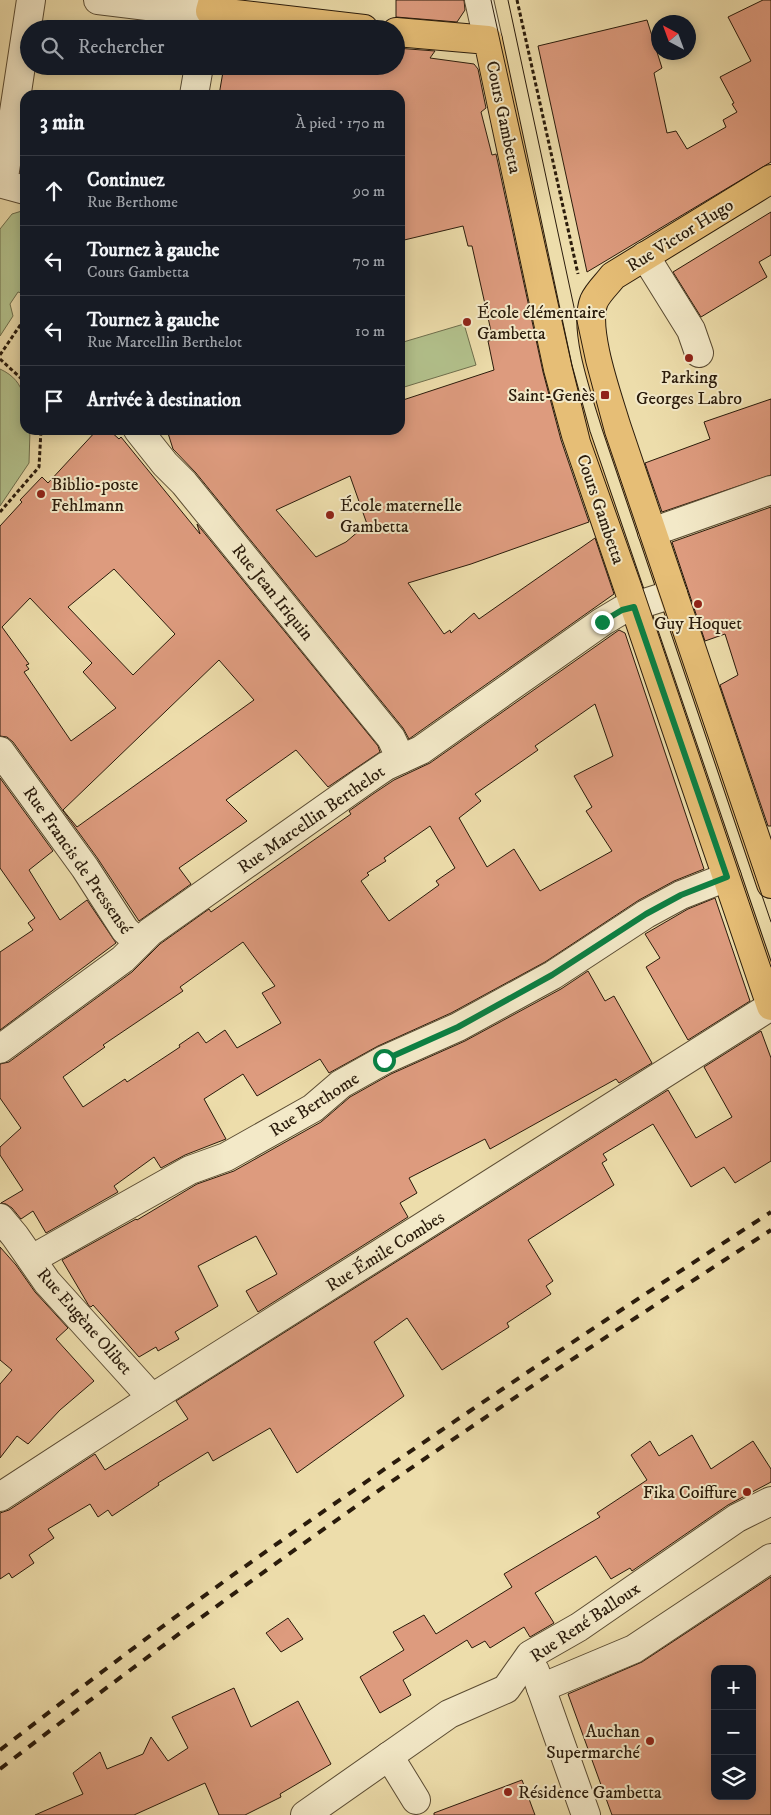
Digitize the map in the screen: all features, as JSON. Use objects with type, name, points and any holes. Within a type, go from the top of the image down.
[{"type":"main road","points":[[209,13],[277,20]]},
{"type":"main road","points":[[405,33],[488,40]]},
{"type":"main road","name":"Cours Gambetta","points":[[488,40],[558,369],[576,435],[771,1006]]},
{"type":"main road","name":"Rue Victor Hugo","points":[[595,299],[613,276],[771,180]]},
{"type":"main road","points":[[595,299],[591,314],[598,360],[616,425],[771,884]]},
{"type":"street","points":[[29,20],[31,0]]},
{"type":"street","points":[[98,0],[209,13]]},
{"type":"street","name":"Cours Gambetta","points":[[479,0],[488,40]]},
{"type":"street","points":[[21,90],[22,75]]},
{"type":"street","points":[[195,90],[197,75]]},
{"type":"street","points":[[9,189],[20,94]]},
{"type":"street","points":[[645,256],[690,330],[699,353]]},
{"type":"street","name":"Rue Jean Iriquin","points":[[142,435],[391,738],[401,759]]},
{"type":"street","points":[[652,532],[771,490]]},
{"type":"street","name":"Rue Marcellin Berthelot","points":[[0,1049],[123,959],[150,932],[386,766],[421,750],[602,622],[622,610],[673,594]]},
{"type":"street","name":"Rue Francis de Pressensé","points":[[0,751],[85,868],[125,930],[139,943]]},
{"type":"street","name":"Rue Berthome","points":[[32,1259],[190,1170],[226,1156],[313,1108],[341,1084],[358,1074],[384,1060],[458,1027],[552,975],[646,914],[681,895],[727,877]]},
{"type":"street","name":"Rue Émile Combes","points":[[0,1497],[152,1398],[771,1006]]},
{"type":"street","name":"Rue Eugène Olibet","points":[[0,1218],[32,1259],[47,1282],[152,1398]]},
{"type":"street","name":"Rue René Balloux","points":[[306,1815],[449,1714],[506,1689],[530,1655],[579,1627],[737,1518],[771,1501]]},
{"type":"street","points":[[541,1688],[634,1649],[771,1558]]},
{"type":"street","points":[[530,1655],[586,1815]]},
{"type":"street","points":[[389,1756],[416,1800]]},
{"type":"path","points":[[517,0],[580,283],[595,299]]},
{"type":"path","points":[[20,326],[0,357],[20,377]]},
{"type":"path","points":[[0,512],[39,467],[41,435]]},
{"type":"green space","points":[[20,212],[20,293],[18,292],[10,304],[13,316],[0,336],[0,229],[12,214]]},
{"type":"green space","points":[[464,324],[476,365],[405,387],[405,342]]},
{"type":"green space","points":[[0,369],[16,380],[20,387],[20,435],[30,435],[29,463],[0,506]]},
{"type":"building","points":[[396,0],[464,0],[465,10],[457,22],[396,17]]},
{"type":"building","points":[[763,0],[771,0],[771,162],[587,272],[538,46],[647,20],[651,33],[651,60],[660,60],[662,68],[654,73],[667,133],[676,131],[687,149],[726,127],[723,120],[737,112],[720,77],[751,61],[728,17]]},
{"type":"building","points":[[405,49],[435,51],[430,58],[474,64],[478,69],[486,108],[481,112],[492,155],[496,154],[543,372],[561,440],[589,522],[471,564],[408,583],[444,634],[450,630],[451,633],[474,613],[479,619],[595,538],[614,594],[409,739],[403,728],[196,473],[173,449],[169,435],[405,435],[405,399],[494,370],[488,341],[493,340],[472,246],[468,246],[463,226],[405,240],[405,90],[220,90],[222,75],[405,75]],"holes":[[[350,476],[367,524],[346,542],[316,557],[276,510]]]},
{"type":"building","points":[[771,212],[771,255],[759,262],[767,277],[701,317],[673,272]]},
{"type":"building","points":[[771,399],[771,475],[662,512],[645,463],[710,439],[704,422]]},
{"type":"building","points":[[92,435],[115,435],[119,439],[121,437],[200,534],[197,524],[378,746],[380,752],[328,787],[296,750],[226,800],[247,821],[179,868],[191,884],[139,921],[98,859],[13,742],[7,737],[0,736],[0,526],[22,502],[20,500],[42,477],[48,483]],"holes":[[[114,569],[175,634],[133,675],[68,607]],[[30,598],[92,663],[83,672],[116,708],[71,741],[24,672],[29,669],[26,665],[29,664],[2,627]],[[219,660],[254,700],[77,827],[63,810]]]},
{"type":"building","points":[[771,507],[771,826],[768,826],[720,685],[738,675],[725,634],[705,641],[672,542]]},
{"type":"building","points":[[619,630],[625,633],[704,869],[674,881],[639,900],[545,962],[451,1013],[378,1046],[329,1073],[320,1059],[257,1096],[243,1074],[204,1099],[226,1139],[185,1155],[161,1168],[154,1157],[114,1186],[118,1192],[46,1233],[33,1211],[21,1219],[12,1208],[1,1203],[23,1190],[0,1155],[0,1147],[21,1128],[0,1098],[0,1064],[9,1062],[132,972],[160,944],[209,909],[211,912],[351,814],[349,811],[373,794],[394,780],[430,763]],"holes":[[[595,704],[613,756],[574,776],[592,807],[586,811],[612,851],[540,891],[514,849],[487,867],[459,818],[481,801],[475,794],[538,750],[535,746]],[[430,826],[455,868],[436,881],[439,885],[389,921],[361,881],[369,875],[367,873],[386,861],[384,858]],[[243,942],[275,986],[262,993],[281,1023],[237,1048],[225,1030],[206,1043],[198,1032],[179,1045],[180,1047],[127,1082],[125,1079],[83,1107],[63,1077],[105,1047],[103,1045],[183,991],[180,987]]]},
{"type":"building","points":[[0,778],[53,851],[29,870],[60,920],[87,900],[116,943],[0,1030],[0,952],[33,930],[28,923],[35,918],[0,868]]},
{"type":"building","points":[[715,898],[750,1001],[688,1040],[646,967],[660,958],[645,934],[688,909]]},
{"type":"building","points":[[588,971],[605,1001],[614,996],[652,1063],[619,1083],[616,1079],[490,1149],[485,1139],[409,1178],[417,1193],[400,1203],[408,1217],[258,1312],[246,1291],[277,1274],[256,1236],[198,1266],[218,1306],[175,1332],[179,1339],[158,1351],[156,1347],[139,1357],[93,1305],[89,1306],[62,1260],[137,1220],[197,1184],[234,1171],[321,1122],[350,1097],[391,1074],[465,1041],[561,989]]},
{"type":"building","points":[[761,1031],[771,1058],[771,1161],[735,1183],[724,1167],[691,1187],[653,1124],[603,1154],[607,1160],[602,1163],[614,1185],[528,1240],[553,1281],[546,1286],[551,1294],[507,1323],[509,1327],[442,1370],[407,1318],[374,1342],[404,1396],[297,1473],[270,1428],[213,1461],[208,1452],[158,1483],[159,1485],[112,1516],[108,1510],[98,1517],[90,1504],[48,1529],[54,1538],[29,1555],[34,1563],[12,1578],[9,1573],[0,1579],[0,1513],[9,1510],[95,1454],[105,1470],[188,1419],[176,1401],[668,1090],[696,1138],[732,1117],[704,1067]]},
{"type":"building","points":[[0,1247],[16,1265],[35,1292],[68,1328],[56,1339],[94,1381],[60,1410],[28,1444],[17,1436],[0,1458],[0,1384],[12,1370],[0,1360]]},
{"type":"building","points":[[692,1435],[711,1469],[753,1441],[771,1469],[771,1482],[728,1505],[632,1571],[630,1568],[611,1579],[596,1556],[535,1593],[554,1623],[530,1637],[524,1627],[490,1648],[485,1641],[472,1648],[467,1640],[403,1680],[411,1695],[380,1713],[360,1677],[404,1650],[393,1632],[424,1615],[436,1634],[512,1587],[504,1574],[600,1517],[597,1513],[647,1480],[631,1455],[650,1441],[659,1456]]},
{"type":"building","name":"Auchan Supermarché","points":[[771,1577],[771,1815],[612,1815],[568,1694],[642,1662]]},
{"type":"building","points":[[288,1618],[303,1639],[281,1652],[266,1633]]},
{"type":"building","points":[[234,1688],[251,1727],[298,1701],[331,1764],[280,1794],[281,1797],[245,1815],[219,1815],[205,1783],[134,1815],[35,1815],[83,1794],[73,1773],[100,1752],[107,1769],[143,1754],[151,1737],[168,1761],[188,1748],[172,1717]]},
{"type":"building","name":"Résidence Gambetta","points":[[522,1780],[535,1815],[434,1815],[434,1813]]},
{"type":"tram line","points":[[491,0],[590,439],[641,583],[771,967]]},
{"type":"tram line","points":[[508,0],[586,363],[605,434],[771,922]]},
{"type":"railway","points":[[0,1750],[139,1644],[281,1541],[524,1374],[771,1212]]},
{"type":"railway","points":[[0,1769],[122,1676],[308,1540],[434,1452],[771,1230]]},
{"type":"place","name":"École élémentaire Gambetta","points":[[467,322]]},
{"type":"place","name":"Parking Georges Labro","points":[[689,358]]},
{"type":"place","name":"Saint-Genès","points":[[605,395]]},
{"type":"place","name":"Biblio-poste Fehlmann","points":[[41,494]]},
{"type":"place","name":"École maternelle Gambetta","points":[[330,515]]},
{"type":"place","name":"Guy Hoquet","points":[[698,604]]},
{"type":"place","name":"Fika Coiffure","points":[[747,1492]]},
{"type":"place","name":"Auchan Supermarché","points":[[650,1741]]},
{"type":"place","name":"Résidence Gambetta","points":[[508,1792]]},
{"type":"route","points":[[384,1060],[458,1027],[552,975],[646,914],[681,895],[727,877],[634,607],[622,610],[602,622]]}]
